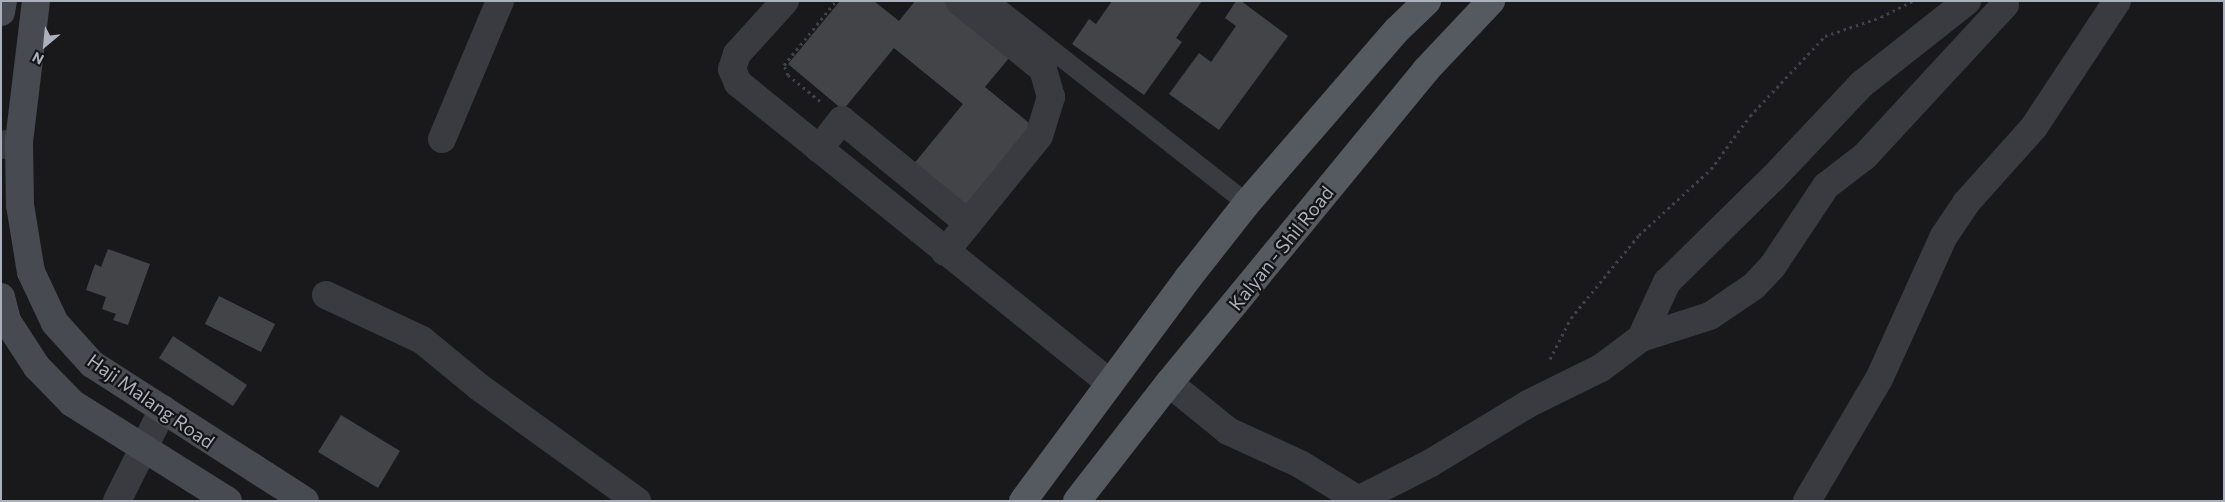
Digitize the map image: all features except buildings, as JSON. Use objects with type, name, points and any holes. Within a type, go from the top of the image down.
[{"type":"main road","points":[[1,12],[2,1]]},
{"type":"main road","name":"Haji Malang Road","points":[[36,1],[10,144],[31,272],[55,323],[92,364],[305,501]]},
{"type":"main road","points":[[1023,501],[1247,203],[1397,30],[1427,1]]},
{"type":"main road","name":"Kalyan - Shil Road","points":[[1077,501],[1169,383],[1426,70],[1491,1]]},
{"type":"main road","name":"Haji Malang Road","points":[[1,297],[7,321],[36,367],[72,403],[144,446],[228,501]]},
{"type":"street","points":[[442,139],[500,1]]},
{"type":"street","points":[[785,1],[737,54],[732,69],[738,83],[945,252],[1110,383]]},
{"type":"street","points":[[945,252],[1040,136],[1050,97],[1043,69],[959,1]]},
{"type":"street","points":[[1641,338],[1667,282],[1775,176],[1862,84],[1967,1]]},
{"type":"street","points":[[1807,501],[1879,380],[1944,236],[1966,203],[2034,127],[2117,1]]},
{"type":"street","points":[[1169,383],[1228,431],[1300,464],[1359,500],[1429,464],[1507,416],[1601,368],[1641,338],[1710,316],[1754,286],[1772,267],[1826,186],[1865,156],[2005,5]]},
{"type":"street","points":[[819,149],[842,120],[968,223]]},
{"type":"street","points":[[884,202],[906,172]]},
{"type":"street","points":[[326,294],[422,340],[479,387],[637,501]]},
{"type":"street","points":[[117,501],[162,410]]},
{"type":"lane","points":[[990,1],[1247,203]]},
{"type":"path","points":[[836,1],[784,65],[788,75],[842,120]]},
{"type":"path","points":[[1549,361],[1570,318],[1639,235],[1711,169],[1750,116],[1825,36],[1881,16],[1912,1]]}]
